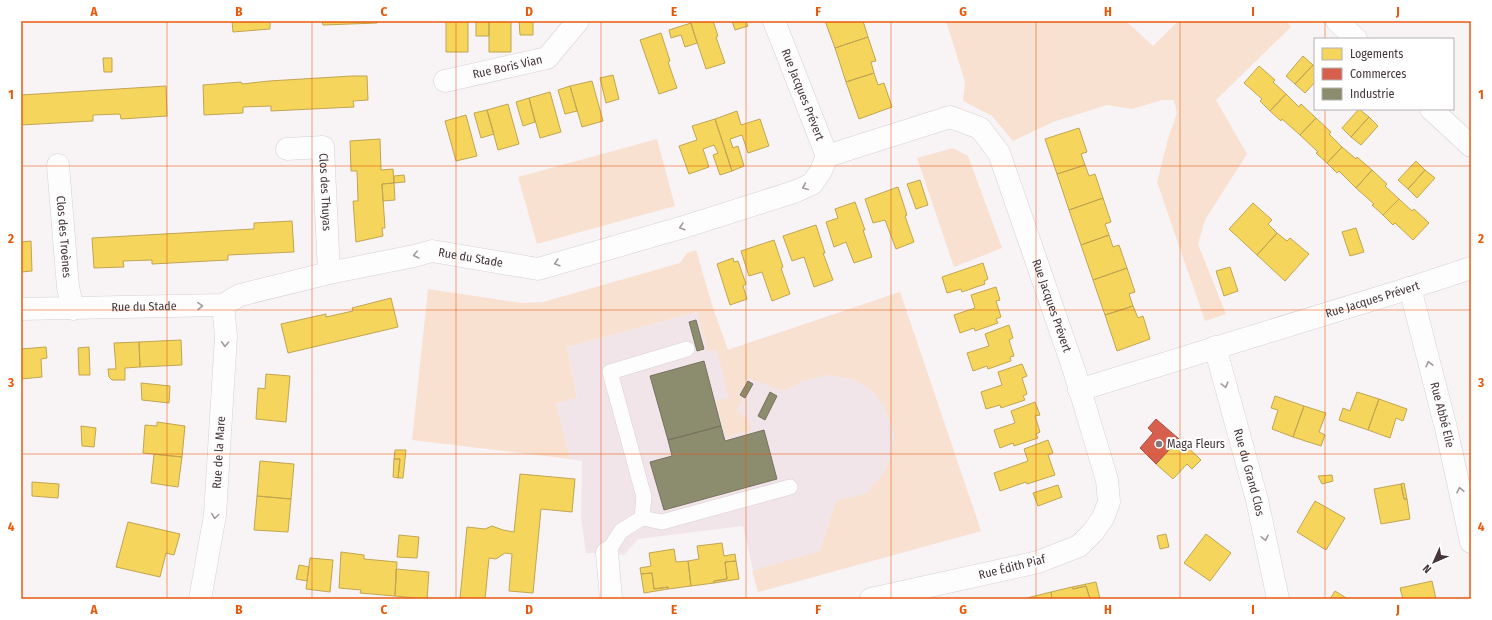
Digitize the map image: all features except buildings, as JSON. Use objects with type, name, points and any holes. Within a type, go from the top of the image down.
[{"type":"street","name":"Rue Boris Vian","points":[[445,81],[547,58],[578,21]]},
{"type":"street","name":"Rue Jacques Prévert","points":[[774,21],[827,156],[950,117],[980,128],[998,152],[1074,370],[1079,390],[1471,268]]},
{"type":"street","points":[[1337,21],[1355,38]]},
{"type":"street","points":[[1432,110],[1471,146]]},
{"type":"street","name":"Clos des Thuyas","points":[[287,149],[324,147],[330,272]]},
{"type":"street","name":"Rue du Stade","points":[[21,309],[223,306],[240,295],[330,272],[414,256],[432,251],[538,269],[687,226],[794,192],[812,184],[821,171],[827,156]]},
{"type":"street","name":"Clos des Troènes","points":[[58,165],[68,287],[73,309]]},
{"type":"street","name":"Rue Abbé Elie","points":[[1410,288],[1447,432],[1471,542]]},
{"type":"street","name":"Rue de la Mare","points":[[200,599],[215,515],[226,336],[223,306]]},
{"type":"street","name":"Rue du Grand Clos","points":[[1215,347],[1257,500],[1278,599]]},
{"type":"street","name":"Rue Édith Piaf","points":[[871,599],[1038,562],[1079,546],[1094,532],[1103,518],[1109,502],[1107,480],[1079,390]]},
{"type":"street","points":[[607,553],[611,599]]},
{"type":"lane","points":[[642,518],[644,497],[610,372],[687,349]]},
{"type":"lane","points":[[607,553],[621,532],[642,518],[662,522],[790,487]]},
{"type":"shaded area","points":[[946,21],[1126,21],[1153,46],[1178,21],[1287,21],[1291,27],[1216,100],[1247,154],[1205,220],[1198,244],[1226,314],[1205,321],[1157,182],[1168,139],[1177,113],[1174,100],[1162,100],[1132,109],[1107,105],[1053,122],[1013,141],[992,116],[963,101],[965,82]]},
{"type":"shaded area","points":[[657,139],[675,206],[537,244],[518,177]]},
{"type":"shaded area","points":[[953,148],[968,156],[1002,248],[954,267],[917,158]]},
{"type":"shaded area","points":[[696,250],[713,308],[728,350],[900,292],[981,531],[758,592],[752,571],[820,551],[836,501],[865,494],[882,476],[891,457],[894,434],[884,406],[872,390],[853,379],[827,375],[802,381],[784,391],[748,378],[738,395],[742,398],[737,411],[748,419],[751,430],[726,437],[716,401],[729,398],[717,350],[708,351],[697,312],[567,347],[577,398],[556,403],[570,459],[412,440],[428,289],[521,303],[543,302],[680,263],[687,253]]},
{"type":"shaded area","points":[[900,292],[981,531],[758,592],[743,526],[638,539],[624,555],[586,553],[581,517],[582,461],[570,459],[556,403],[577,397],[567,347],[697,312],[728,350]]},
{"type":"place","name":"Maga Fleurs","points":[[1159,444]]}]
